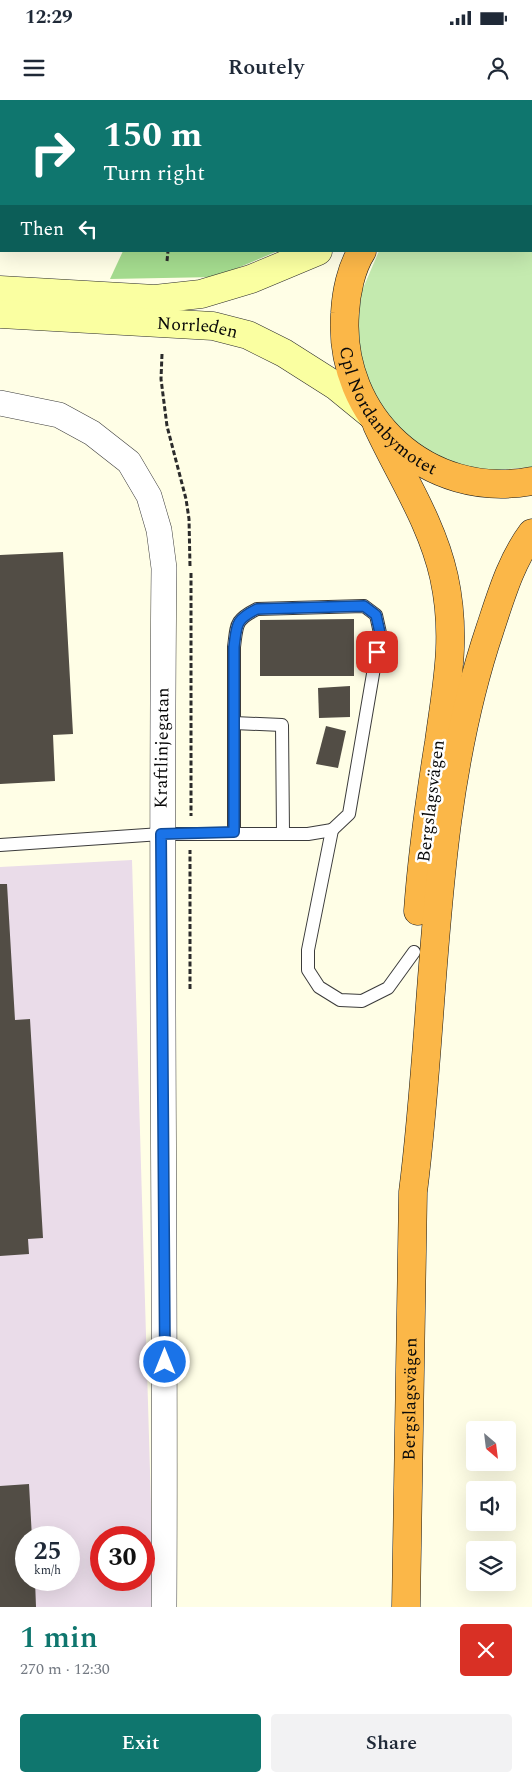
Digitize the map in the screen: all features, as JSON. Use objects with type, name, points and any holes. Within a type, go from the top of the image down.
[{"type":"highway","name":"Cpl Nordanbymotet","points":[[362,252],[346,294],[343,335],[351,376],[373,419],[411,456],[452,476],[474,482],[496,484],[532,481]]},
{"type":"highway","name":"Bergslagsvägen","points":[[373,419],[428,528],[444,576],[450,623],[451,662],[427,825],[414,952],[406,1141],[413,1192]]},
{"type":"highway","name":"Bergslagsvägen","points":[[406,1607],[413,1192],[420,1141],[439,890],[466,715],[476,669],[514,562],[532,533]]},
{"type":"main road","name":"Norrleden","points":[[0,290],[155,299],[201,294],[251,279],[316,252]]},
{"type":"main road","name":"Norrleden","points":[[0,314],[213,326],[248,335],[292,357],[336,386],[373,419]]},
{"type":"street","name":"Kraftlinjegatan","points":[[0,403],[59,415],[92,433],[129,462],[149,496],[159,530],[164,568],[161,834],[165,1382],[164,1607]]},
{"type":"lane","points":[[0,845],[161,834],[234,832],[308,834],[332,830],[349,814],[359,766],[380,633],[376,615],[364,606],[257,609],[244,615],[237,622],[234,647],[234,832]]},
{"type":"lane","points":[[234,723],[282,725],[283,833]]},
{"type":"lane","points":[[332,830],[308,950],[308,970],[319,987],[340,1000],[362,1001],[388,988],[414,952]]},
{"type":"path","points":[[167,261],[168,252]]},
{"type":"shaded area","points":[[132,860],[152,1526],[90,1526],[90,1591],[154,1591],[154,1607],[0,1607],[0,867]]},
{"type":"green space","points":[[123,252],[276,252],[216,277],[110,279]]},
{"type":"green space","points":[[379,252],[532,252],[532,467],[485,471],[437,457],[396,427],[369,386],[357,343],[361,293]]},
{"type":"building","points":[[63,552],[73,734],[53,735],[55,781],[0,784],[0,555]]},
{"type":"building","points":[[354,619],[354,676],[260,676],[260,620]]},
{"type":"building","points":[[350,686],[350,717],[319,718],[318,688]]},
{"type":"building","points":[[326,726],[346,731],[338,768],[316,764]]},
{"type":"building","points":[[0,884],[7,884],[15,1020],[30,1019],[43,1238],[28,1239],[29,1254],[0,1256]]},
{"type":"building","points":[[29,1484],[31,1526],[15,1526],[15,1591],[35,1591],[36,1607],[0,1607],[0,1486]]},
{"type":"route","points":[[165,1362],[161,834],[234,832],[234,647],[237,622],[244,615],[257,609],[364,606],[376,615],[380,633],[377,652]]}]
